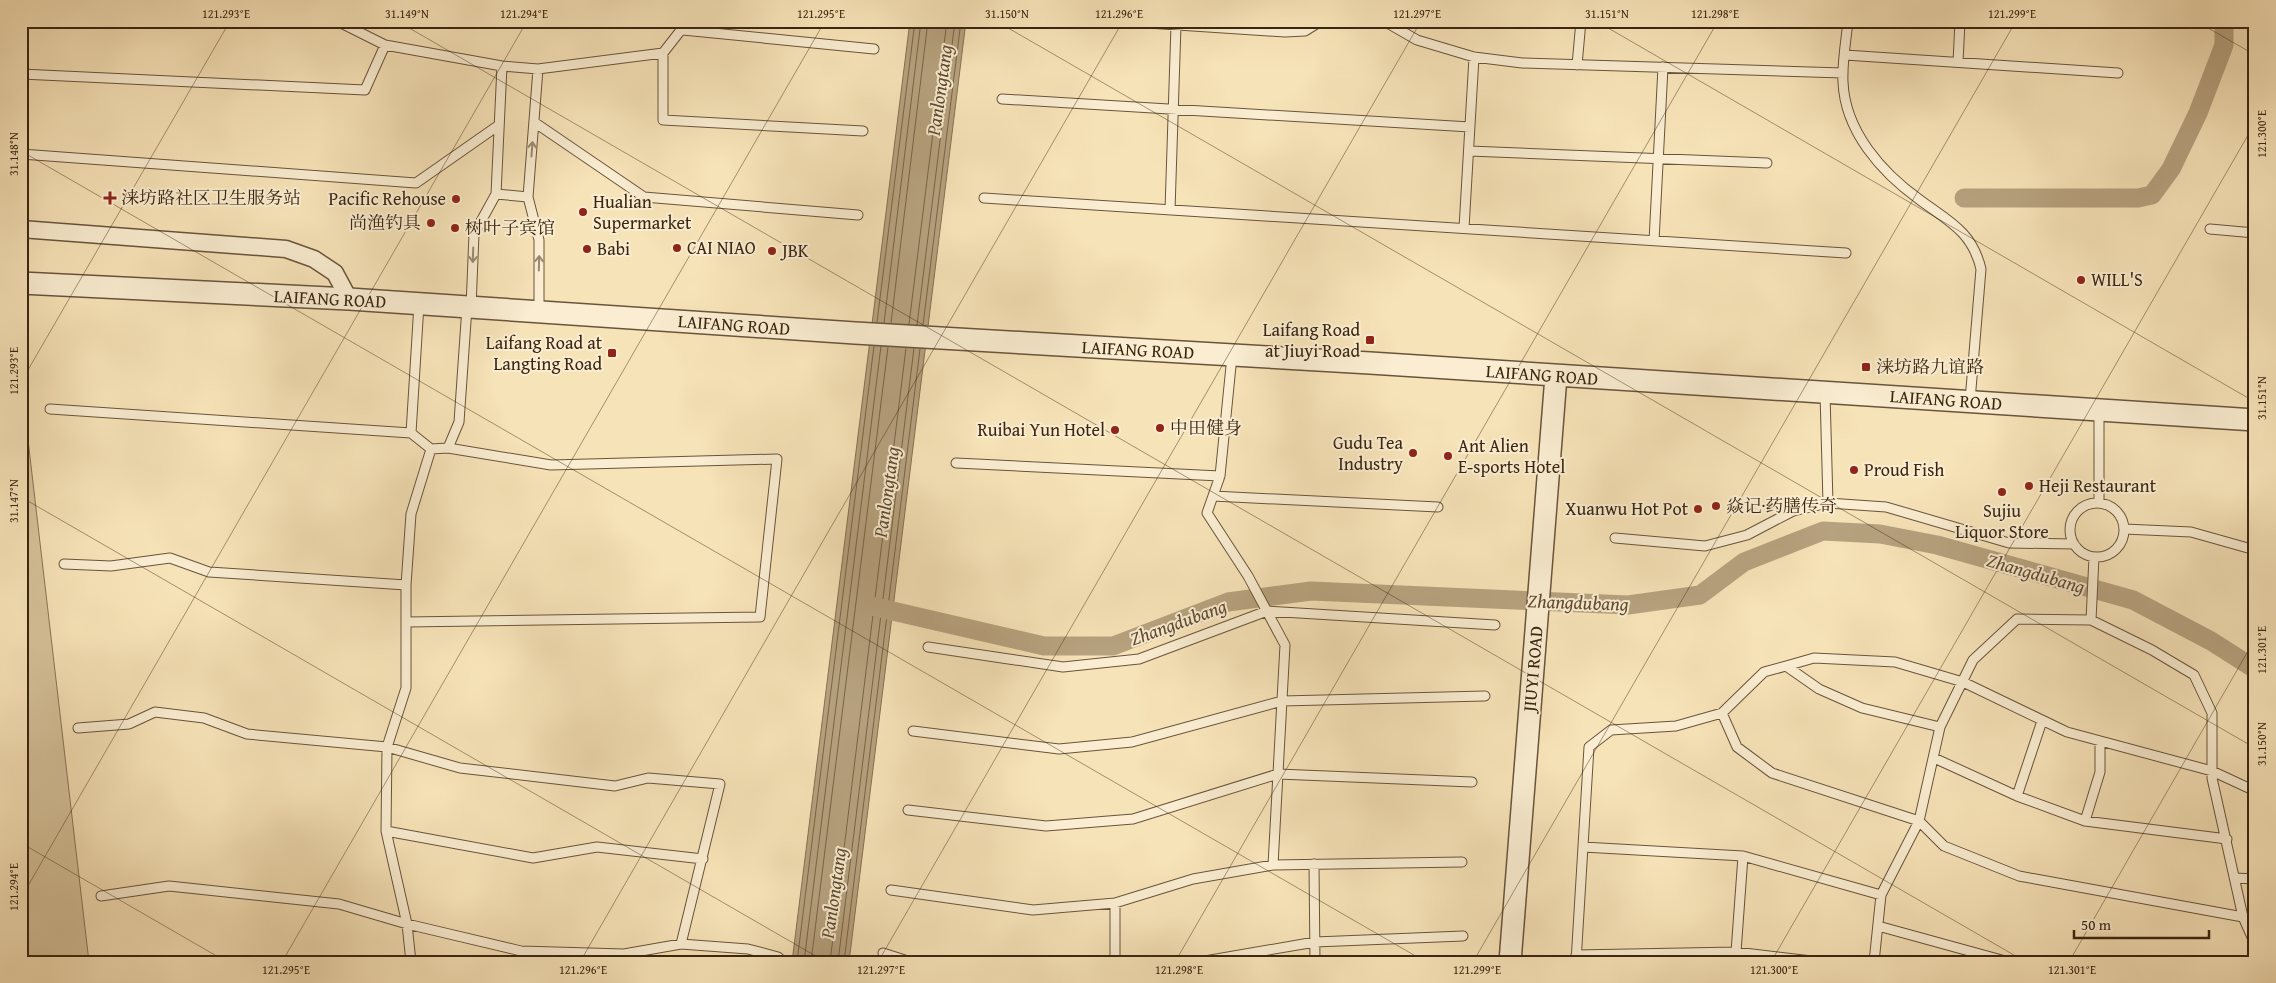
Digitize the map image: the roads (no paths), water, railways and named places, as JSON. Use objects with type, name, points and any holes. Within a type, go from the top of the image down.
[{"type":"street","points":[[21,229],[286,249],[314,259],[335,273],[349,299]]},
{"type":"street","name":"LAIFANG ROAD","points":[[21,283],[349,299],[855,333],[2255,420]]},
{"type":"street","name":"JIUYI ROAD","points":[[1510,962],[1556,376]]},
{"type":"lane","points":[[337,21],[385,45],[502,66],[538,69],[663,53]]},
{"type":"lane","points":[[1117,21],[1285,32],[1305,31],[1321,21]]},
{"type":"lane","points":[[1384,21],[1417,40],[1474,57],[1522,63],[1843,73]]},
{"type":"lane","points":[[1577,65],[1581,21]]},
{"type":"lane","points":[[1848,21],[1843,73],[1848,115],[1862,141],[1900,184],[1958,228],[1978,254],[1981,269],[1970,402]]},
{"type":"lane","points":[[1958,62],[1960,21]]},
{"type":"lane","points":[[1170,210],[1176,25]]},
{"type":"lane","points":[[863,131],[664,120],[663,53],[685,26],[874,49]]},
{"type":"lane","points":[[21,74],[365,90],[385,45]]},
{"type":"lane","points":[[1845,55],[2118,73]]},
{"type":"lane","points":[[1464,228],[1474,57]]},
{"type":"lane","points":[[448,448],[459,422],[474,234],[496,194],[502,66]]},
{"type":"lane","points":[[1654,241],[1663,67]]},
{"type":"lane","points":[[538,69],[528,197],[539,240],[539,312]]},
{"type":"lane","points":[[1002,99],[1470,127]]},
{"type":"lane","points":[[534,122],[644,197],[858,215]]},
{"type":"lane","points":[[21,154],[416,182],[499,126]]},
{"type":"lane","points":[[1468,151],[1766,163]]},
{"type":"lane","points":[[496,194],[528,197]]},
{"type":"lane","points":[[984,198],[1846,253]]},
{"type":"lane","points":[[2210,230],[2255,233]]},
{"type":"lane","points":[[411,433],[419,304]]},
{"type":"lane","points":[[1232,356],[1220,476],[1207,513],[1248,576],[1285,645],[1273,865]]},
{"type":"lane","points":[[1825,392],[1828,503]]},
{"type":"lane","points":[[50,409],[411,433],[431,450],[448,448],[551,465],[777,459],[760,617],[407,622]]},
{"type":"lane","points":[[2098,503],[2099,410]]},
{"type":"lane","points":[[411,962],[407,924],[386,831],[387,747],[406,688],[406,585],[411,514],[431,450]]},
{"type":"lane","points":[[956,463],[1220,476]]},
{"type":"lane","points":[[1213,496],[1438,507]]},
{"type":"lane","points":[[1615,538],[1705,546],[1748,535],[1793,511],[1828,503],[1886,507],[2008,543],[2074,544]]},
{"type":"lane","points":[[2098,503],[2114,508],[2119,514],[2124,529],[2123,539],[2112,553],[2094,557],[2079,550],[2071,536],[2072,520],[2082,507],[2098,503]]},
{"type":"lane","points":[[2124,529],[2191,532],[2255,550]]},
{"type":"lane","points":[[2091,620],[2094,557]]},
{"type":"lane","points":[[64,564],[111,566],[170,558],[209,572],[406,585]]},
{"type":"lane","points":[[928,647],[1064,666],[1139,659],[1267,611],[1495,625]]},
{"type":"lane","points":[[1874,962],[1881,895],[1919,821],[1940,727],[1973,660],[2017,619],[2091,620],[2152,650],[2194,675],[2212,713],[2212,771],[2243,917],[2255,944]]},
{"type":"lane","points":[[1820,962],[1736,952],[1576,958],[1589,747],[1611,730],[1676,726],[1722,713],[1764,672],[1814,658],[1894,662],[1963,682],[2067,732],[2212,771],[2255,791]]},
{"type":"lane","points":[[1786,666],[1819,688],[1862,708],[1940,727]]},
{"type":"lane","points":[[913,731],[1059,749],[1132,742],[1282,701],[1484,696]]},
{"type":"lane","points":[[78,728],[128,724],[155,712],[204,718],[247,734],[387,747],[460,768],[615,786],[648,778],[720,784],[681,944]]},
{"type":"lane","points":[[1722,713],[1737,747],[1772,773],[1919,821],[1944,846],[2019,876],[2243,917]]},
{"type":"lane","points":[[2018,796],[2042,721]]},
{"type":"lane","points":[[2084,821],[2100,772],[2100,741]]},
{"type":"lane","points":[[1934,758],[2018,796],[2084,821],[2227,838]]},
{"type":"lane","points":[[908,810],[1046,826],[1133,819],[1278,774],[1472,782]]},
{"type":"lane","points":[[386,831],[533,858],[597,847],[703,858]]},
{"type":"lane","points":[[1583,847],[1743,856],[1881,895]]},
{"type":"lane","points":[[1736,952],[1743,856]]},
{"type":"lane","points":[[891,890],[1033,910],[1115,902],[1193,879],[1273,865],[1462,862]]},
{"type":"lane","points":[[1314,864],[1315,962]]},
{"type":"lane","points":[[2235,878],[2255,879]]},
{"type":"lane","points":[[101,896],[169,886],[339,904],[407,924],[521,951],[624,954],[681,944],[748,949],[780,959]]},
{"type":"lane","points":[[1115,902],[1115,962]]},
{"type":"lane","points":[[1878,926],[2009,962]]},
{"type":"lane","points":[[1199,962],[1315,942],[1462,936]]},
{"type":"lane","points":[[883,953],[911,962]]},
{"type":"water","name":"Panlongtang","points":[[910,21],[966,21],[849,962],[792,962]]},
{"type":"waterway","points":[[1964,198],[2138,198],[2152,195],[2171,169],[2198,113],[2224,45],[2224,21]]},
{"type":"waterway","name":"Zhangdubang","points":[[871,606],[1044,646],[1113,646],[1228,602],[1311,591],[1628,605],[1700,595],[1744,562],[1823,531],[1880,534],[1937,545],[2133,600],[2211,641],[2255,669]]},
{"type":"place","name":"涞坊路社区卫生服务站","points":[[110,198]]},
{"type":"place","name":"Pacific Rehouse","points":[[456,199]]},
{"type":"place","name":"Hualian Supermarket","points":[[583,212]]},
{"type":"place","name":"尚渔钓具","points":[[431,223]]},
{"type":"place","name":"树叶子宾馆","points":[[455,228]]},
{"type":"place","name":"CAI NIAO","points":[[677,248]]},
{"type":"place","name":"Babi","points":[[587,249]]},
{"type":"place","name":"JBK","points":[[772,251]]},
{"type":"place","name":"WILL'S","points":[[2081,280]]},
{"type":"place","name":"Laifang Road at Jiuyi Road","points":[[1370,340]]},
{"type":"place","name":"Laifang Road at Langting Road","points":[[612,353]]},
{"type":"place","name":"涞坊路九谊路","points":[[1866,367]]},
{"type":"place","name":"中田健身","points":[[1160,428]]},
{"type":"place","name":"Ruibai Yun Hotel","points":[[1115,430]]},
{"type":"place","name":"Gudu Tea Industry","points":[[1413,453]]},
{"type":"place","name":"Ant Alien E-sports Hotel","points":[[1448,456]]},
{"type":"place","name":"Proud Fish","points":[[1854,470]]},
{"type":"place","name":"Heji Restaurant","points":[[2029,486]]},
{"type":"place","name":"Sujiu Liquor Store","points":[[2002,492]]},
{"type":"place","name":"焱记·药膳传奇","points":[[1716,506]]},
{"type":"place","name":"Xuanwu Hot Pot","points":[[1698,509]]}]
